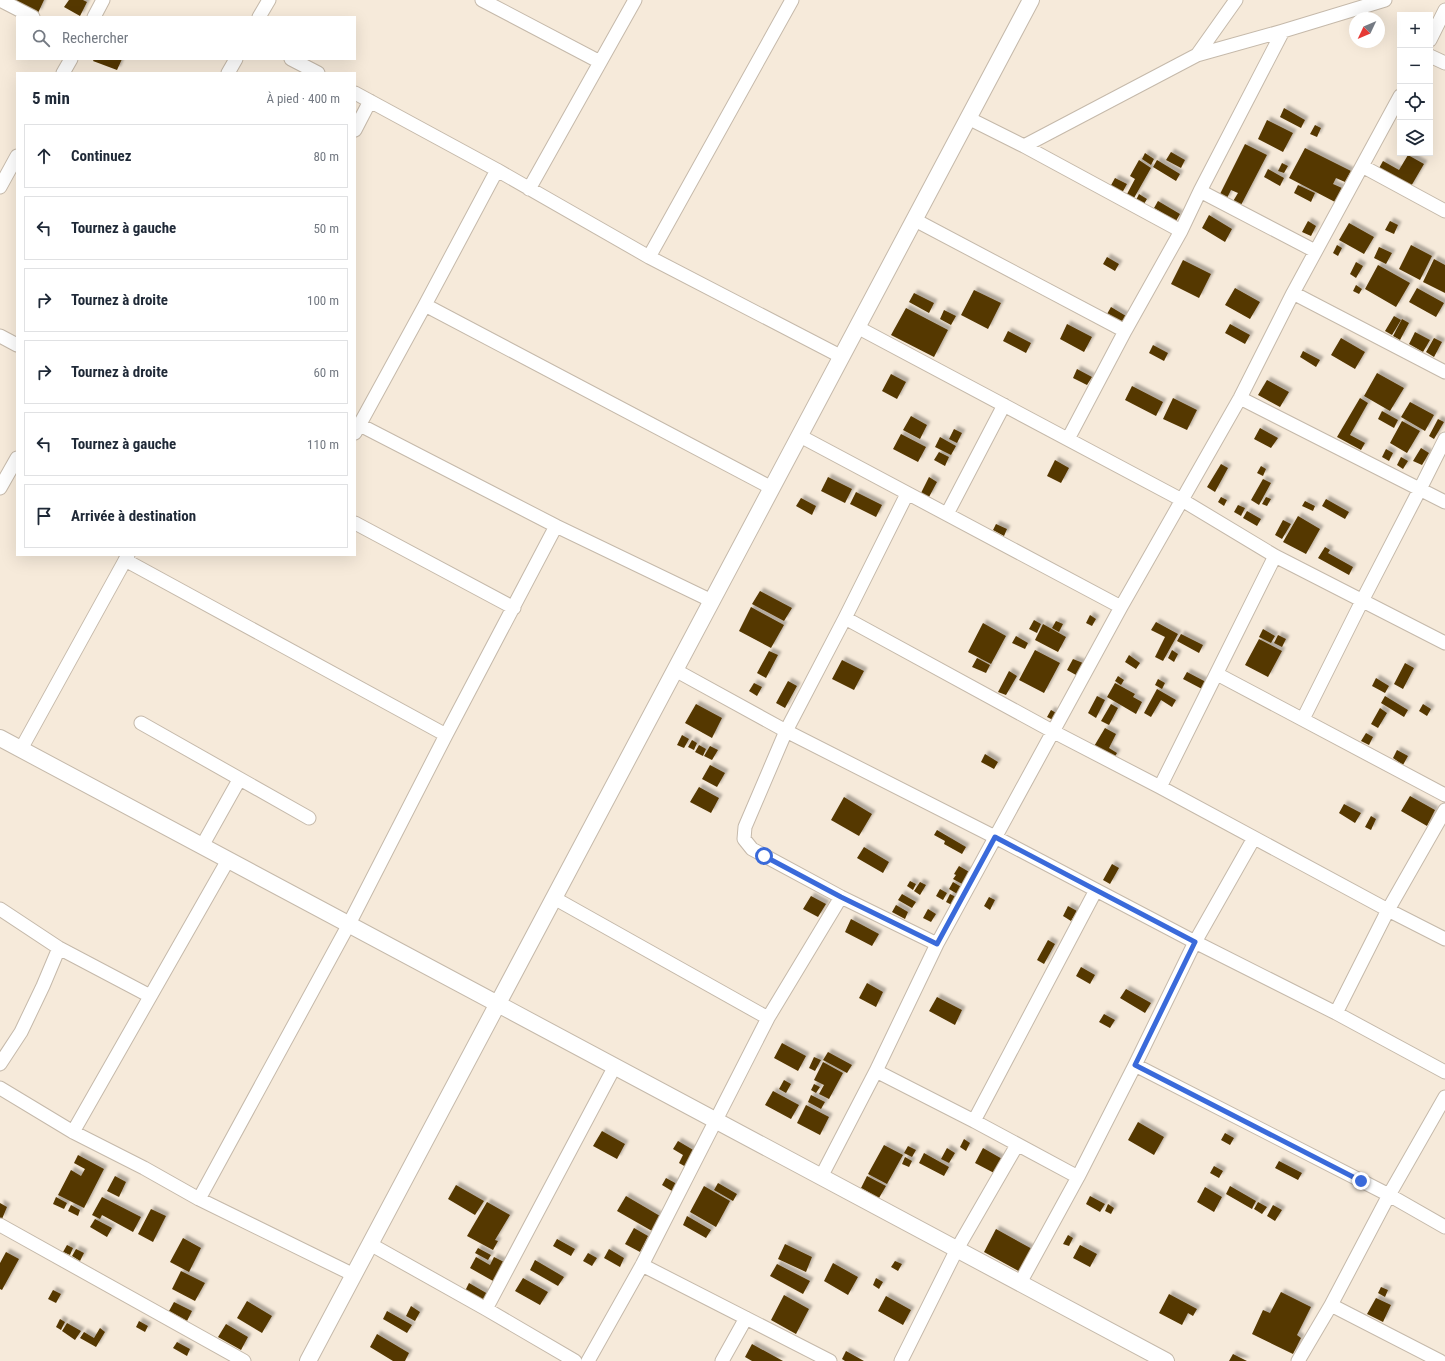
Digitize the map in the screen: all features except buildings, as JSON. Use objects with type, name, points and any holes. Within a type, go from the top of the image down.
[{"type":"street","points":[[0,0],[30,16]]},
{"type":"street","points":[[95,16],[104,0]]},
{"type":"street","points":[[260,16],[269,0]]},
{"type":"street","points":[[482,0],[600,62]]},
{"type":"street","points":[[529,189],[635,0]]},
{"type":"street","points":[[649,257],[792,0]]},
{"type":"street","points":[[310,1360],[354,1274],[1031,0]]},
{"type":"street","points":[[1197,56],[1236,0]]},
{"type":"street","points":[[1024,146],[1197,56],[1385,0]]},
{"type":"street","points":[[1433,34],[1445,10]]},
{"type":"street","points":[[1068,439],[1181,231],[1200,191],[1283,31]]},
{"type":"street","points":[[1433,57],[1445,63]]},
{"type":"street","points":[[64,72],[70,60]]},
{"type":"street","points":[[229,72],[235,60]]},
{"type":"street","points":[[293,60],[316,72]]},
{"type":"street","points":[[356,94],[497,170],[649,257],[842,357]]},
{"type":"street","points":[[356,128],[370,101]]},
{"type":"street","points":[[821,1177],[876,1072],[937,944],[1121,607],[1240,398],[1293,293],[1397,102]]},
{"type":"street","points":[[968,118],[1024,146],[1181,231]]},
{"type":"street","points":[[6,180],[16,158]]},
{"type":"street","points":[[1362,166],[1445,211]]},
{"type":"street","points":[[497,170],[426,306],[357,429],[712,601]]},
{"type":"street","points":[[1200,191],[1316,251]]},
{"type":"street","points":[[915,220],[1125,332]]},
{"type":"street","points":[[1293,293],[1445,372]]},
{"type":"street","points":[[426,306],[772,488]]},
{"type":"street","points":[[857,328],[1182,500],[1275,556],[1445,644]]},
{"type":"street","points":[[0,336],[16,344]]},
{"type":"street","points":[[1240,398],[1445,502]]},
{"type":"street","points":[[947,514],[1004,405]]},
{"type":"street","points":[[800,436],[1121,607]]},
{"type":"street","points":[[1303,719],[1362,600],[1445,439]]},
{"type":"street","points":[[0,488],[16,460]]},
{"type":"street","points":[[907,494],[786,731],[744,827],[744,839],[752,849],[841,897],[937,944]]},
{"type":"street","points":[[356,524],[514,608]]},
{"type":"street","points":[[199,1199],[349,924],[446,734],[514,608],[556,526]]},
{"type":"street","points":[[1160,787],[1275,556]]},
{"type":"street","points":[[21,749],[126,558],[446,734]]},
{"type":"street","points":[[845,618],[1054,732],[1445,939]]},
{"type":"street","points":[[675,670],[786,731],[1336,1013],[1445,1072]]},
{"type":"street","points":[[1217,674],[1445,794]]},
{"type":"street","points":[[141,723],[239,780],[309,818]]},
{"type":"street","points":[[0,738],[1166,1361]]},
{"type":"street","points":[[202,846],[239,780]]},
{"type":"street","points":[[1336,1013],[1388,910],[1445,810]]},
{"type":"street","points":[[1020,1283],[1078,1176],[1135,1065],[1195,942],[1254,838]]},
{"type":"street","points":[[73,1132],[228,860]]},
{"type":"street","points":[[974,1121],[1096,890]]},
{"type":"street","points":[[588,1361],[642,1265],[768,1018],[841,897]]},
{"type":"street","points":[[554,898],[768,1018]]},
{"type":"street","points":[[0,909],[59,948],[150,996]]},
{"type":"street","points":[[0,1064],[21,1032],[59,948]]},
{"type":"street","points":[[1135,1065],[1389,1195],[1445,1227]]},
{"type":"street","points":[[486,1309],[614,1066]]},
{"type":"street","points":[[876,1072],[974,1121],[1078,1176]]},
{"type":"street","points":[[0,1088],[73,1132],[144,1168],[199,1199],[354,1274]]},
{"type":"street","points":[[1298,1361],[1331,1305],[1389,1195],[1445,1097]]},
{"type":"street","points":[[900,1361],[957,1249],[1017,1145]]},
{"type":"street","points":[[0,1225],[244,1361]]},
{"type":"street","points":[[370,1244],[575,1361]]},
{"type":"street","points":[[642,1265],[830,1361]]},
{"type":"street","points":[[1331,1305],[1440,1361]]},
{"type":"street","points":[[722,1361],[746,1318]]},
{"type":"route","points":[[764,856],[841,897],[937,944],[995,837],[1195,942],[1135,1065],[1361,1181]]}]
